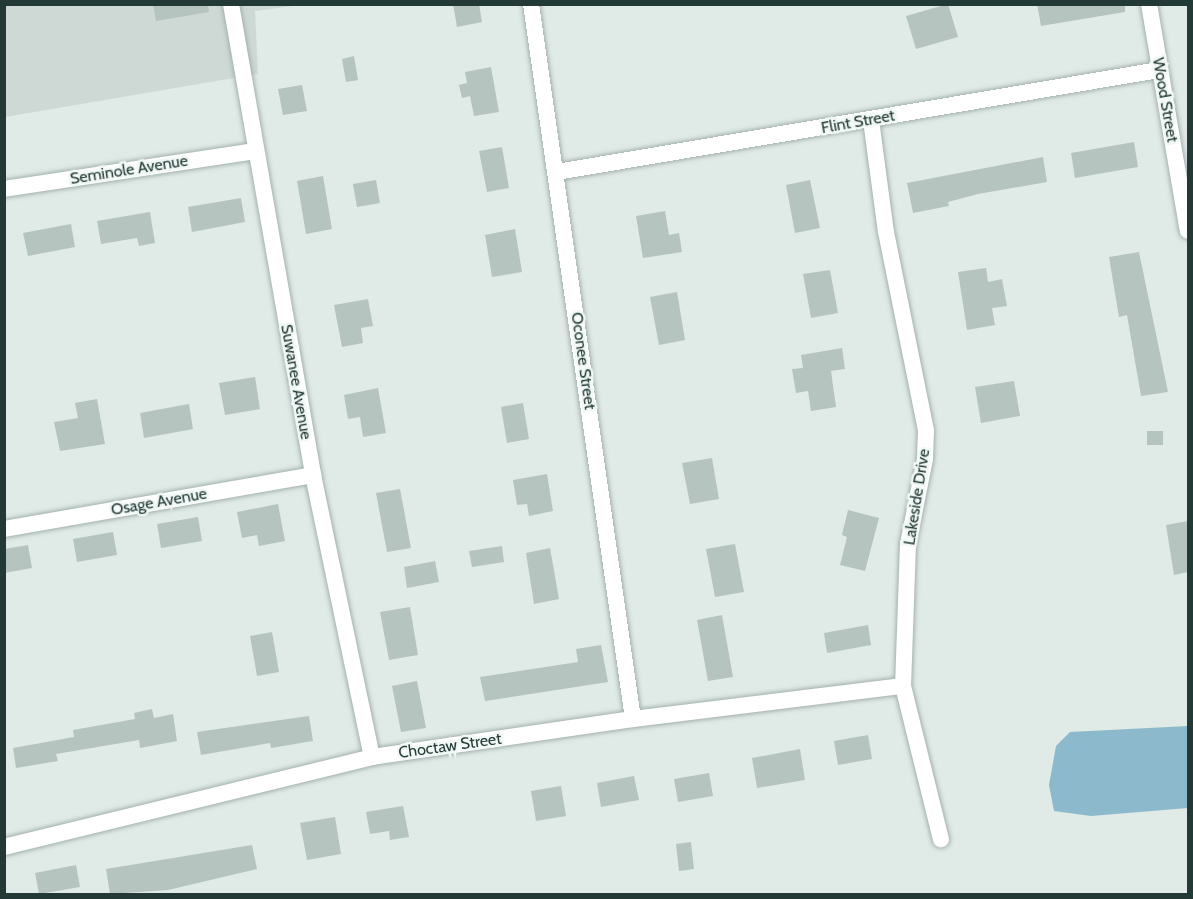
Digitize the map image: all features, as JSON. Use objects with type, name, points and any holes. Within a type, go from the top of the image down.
[{"type":"street","name":"Suwanee Avenue","points":[[231,4],[254,151],[313,475],[372,757]]},
{"type":"street","name":"Oconee Street","points":[[531,4],[557,172],[633,719]]},
{"type":"street","name":"Wood Street","points":[[1149,4],[1188,231]]},
{"type":"street","name":"Flint Street","points":[[557,172],[1159,70]]},
{"type":"street","name":"Lakeside Drive","points":[[871,120],[886,232],[926,430],[925,459],[908,544],[903,686],[941,839]]},
{"type":"street","name":"Seminole Avenue","points":[[4,189],[254,151]]},
{"type":"street","name":"Osage Avenue","points":[[4,529],[313,475]]},
{"type":"street","name":"Choctaw Street","points":[[4,847],[372,757],[633,719],[903,686]]},
{"type":"shaded area","points":[[5,5],[301,5],[255,11],[258,74],[5,117]]},
{"type":"water","points":[[1188,726],[1188,808],[1091,816],[1054,811],[1049,785],[1056,746],[1070,732]]},
{"type":"building","points":[[153,4],[208,4],[209,12],[156,21]]},
{"type":"building","points":[[453,4],[479,4],[482,22],[457,27]]},
{"type":"building","points":[[948,4],[958,37],[916,49],[906,16]]},
{"type":"building","points":[[1037,4],[1125,4],[1125,12],[1041,26]]},
{"type":"building","points":[[354,56],[358,80],[346,82],[342,59]]},
{"type":"building","points":[[491,67],[499,112],[474,116],[470,96],[462,98],[459,85],[467,83],[465,72]]},
{"type":"building","points":[[302,85],[307,111],[283,115],[278,89]]},
{"type":"building","points":[[1134,142],[1138,167],[1075,178],[1071,153]]},
{"type":"building","points":[[502,147],[509,188],[487,192],[479,151]]},
{"type":"building","points":[[1043,157],[1047,182],[978,194],[948,202],[949,206],[913,213],[907,183]]},
{"type":"building","points":[[323,176],[332,229],[306,234],[297,181]]},
{"type":"building","points":[[376,180],[380,203],[357,207],[353,184]]},
{"type":"building","points":[[810,180],[820,228],[795,233],[786,185]]},
{"type":"building","points":[[241,198],[245,222],[192,232],[188,207]]},
{"type":"building","points":[[665,211],[669,235],[679,233],[682,252],[643,258],[636,216]]},
{"type":"building","points":[[150,212],[155,243],[139,246],[137,238],[101,244],[97,221]]},
{"type":"building","points":[[71,224],[75,247],[28,256],[23,233]]},
{"type":"building","points":[[515,229],[522,272],[492,277],[485,235]]},
{"type":"building","points":[[1139,252],[1168,392],[1141,396],[1127,315],[1119,317],[1109,257]]},
{"type":"building","points":[[986,268],[988,282],[1002,279],[1007,306],[992,308],[995,325],[967,330],[958,272]]},
{"type":"building","points":[[830,270],[838,313],[811,318],[803,274]]},
{"type":"building","points":[[677,292],[685,340],[659,345],[650,297]]},
{"type":"building","points":[[368,299],[373,326],[361,328],[363,343],[342,347],[334,305]]},
{"type":"building","points":[[842,348],[845,369],[831,371],[836,407],[811,411],[808,391],[796,393],[792,369],[803,368],[801,355]]},
{"type":"building","points":[[255,377],[260,409],[225,415],[219,383]]},
{"type":"building","points":[[1014,381],[1020,416],[981,423],[975,387]]},
{"type":"building","points":[[378,388],[386,433],[363,437],[360,417],[348,419],[344,395]]},
{"type":"building","points":[[97,399],[105,444],[60,451],[54,422],[78,418],[75,403]]},
{"type":"building","points":[[523,403],[529,439],[507,443],[501,407]]},
{"type":"building","points":[[189,404],[193,429],[144,438],[140,413]]},
{"type":"building","points":[[1147,431],[1163,431],[1163,445],[1147,445]]},
{"type":"building","points":[[712,458],[719,499],[690,504],[682,463]]},
{"type":"building","points":[[547,474],[553,511],[529,516],[527,504],[517,505],[513,480]]},
{"type":"building","points":[[400,489],[411,548],[387,552],[376,493]]},
{"type":"building","points":[[278,504],[285,541],[259,546],[257,535],[242,538],[237,512]]},
{"type":"building","points":[[848,510],[879,518],[865,571],[840,565],[847,537],[842,535]]},
{"type":"building","points":[[198,517],[202,541],[161,548],[157,524]]},
{"type":"building","points":[[1188,521],[1188,572],[1174,575],[1166,525]]},
{"type":"building","points":[[113,532],[117,555],[77,562],[73,539]]},
{"type":"building","points":[[735,544],[744,592],[715,597],[706,549]]},
{"type":"building","points":[[28,545],[32,568],[4,573],[4,549]]},
{"type":"building","points":[[502,546],[504,562],[472,567],[469,551]]},
{"type":"building","points":[[550,548],[559,599],[534,604],[526,553]]},
{"type":"building","points":[[435,561],[439,582],[407,588],[404,567]]},
{"type":"building","points":[[410,607],[418,655],[389,660],[380,612]]},
{"type":"building","points":[[722,615],[733,677],[708,681],[697,620]]},
{"type":"building","points":[[868,625],[871,645],[827,653],[824,633]]},
{"type":"building","points":[[272,632],[279,672],[257,676],[250,636]]},
{"type":"building","points":[[601,645],[608,682],[485,701],[480,677],[578,662],[576,649]]},
{"type":"building","points":[[417,681],[426,728],[401,732],[392,686]]},
{"type":"building","points":[[152,709],[154,718],[173,714],[177,741],[140,748],[139,740],[56,754],[58,761],[16,768],[13,748],[74,737],[73,730],[135,719],[134,713]]},
{"type":"building","points":[[309,716],[313,741],[271,748],[270,743],[201,755],[197,732]]},
{"type":"building","points":[[868,735],[872,759],[838,765],[834,741]]},
{"type":"building","points":[[800,749],[805,780],[757,788],[752,758]]},
{"type":"building","points":[[709,773],[713,796],[678,802],[674,779]]},
{"type":"building","points":[[634,776],[639,800],[601,807],[597,783]]},
{"type":"building","points":[[561,786],[566,816],[536,821],[531,791]]},
{"type":"building","points":[[403,806],[409,837],[390,840],[389,831],[370,834],[366,812]]},
{"type":"building","points":[[335,817],[341,854],[307,860],[300,823]]},
{"type":"building","points":[[691,842],[694,869],[679,871],[676,844]]},
{"type":"building","points":[[252,845],[257,869],[168,890],[110,894],[106,869]]},
{"type":"building","points":[[76,865],[80,887],[39,894],[35,873]]}]
